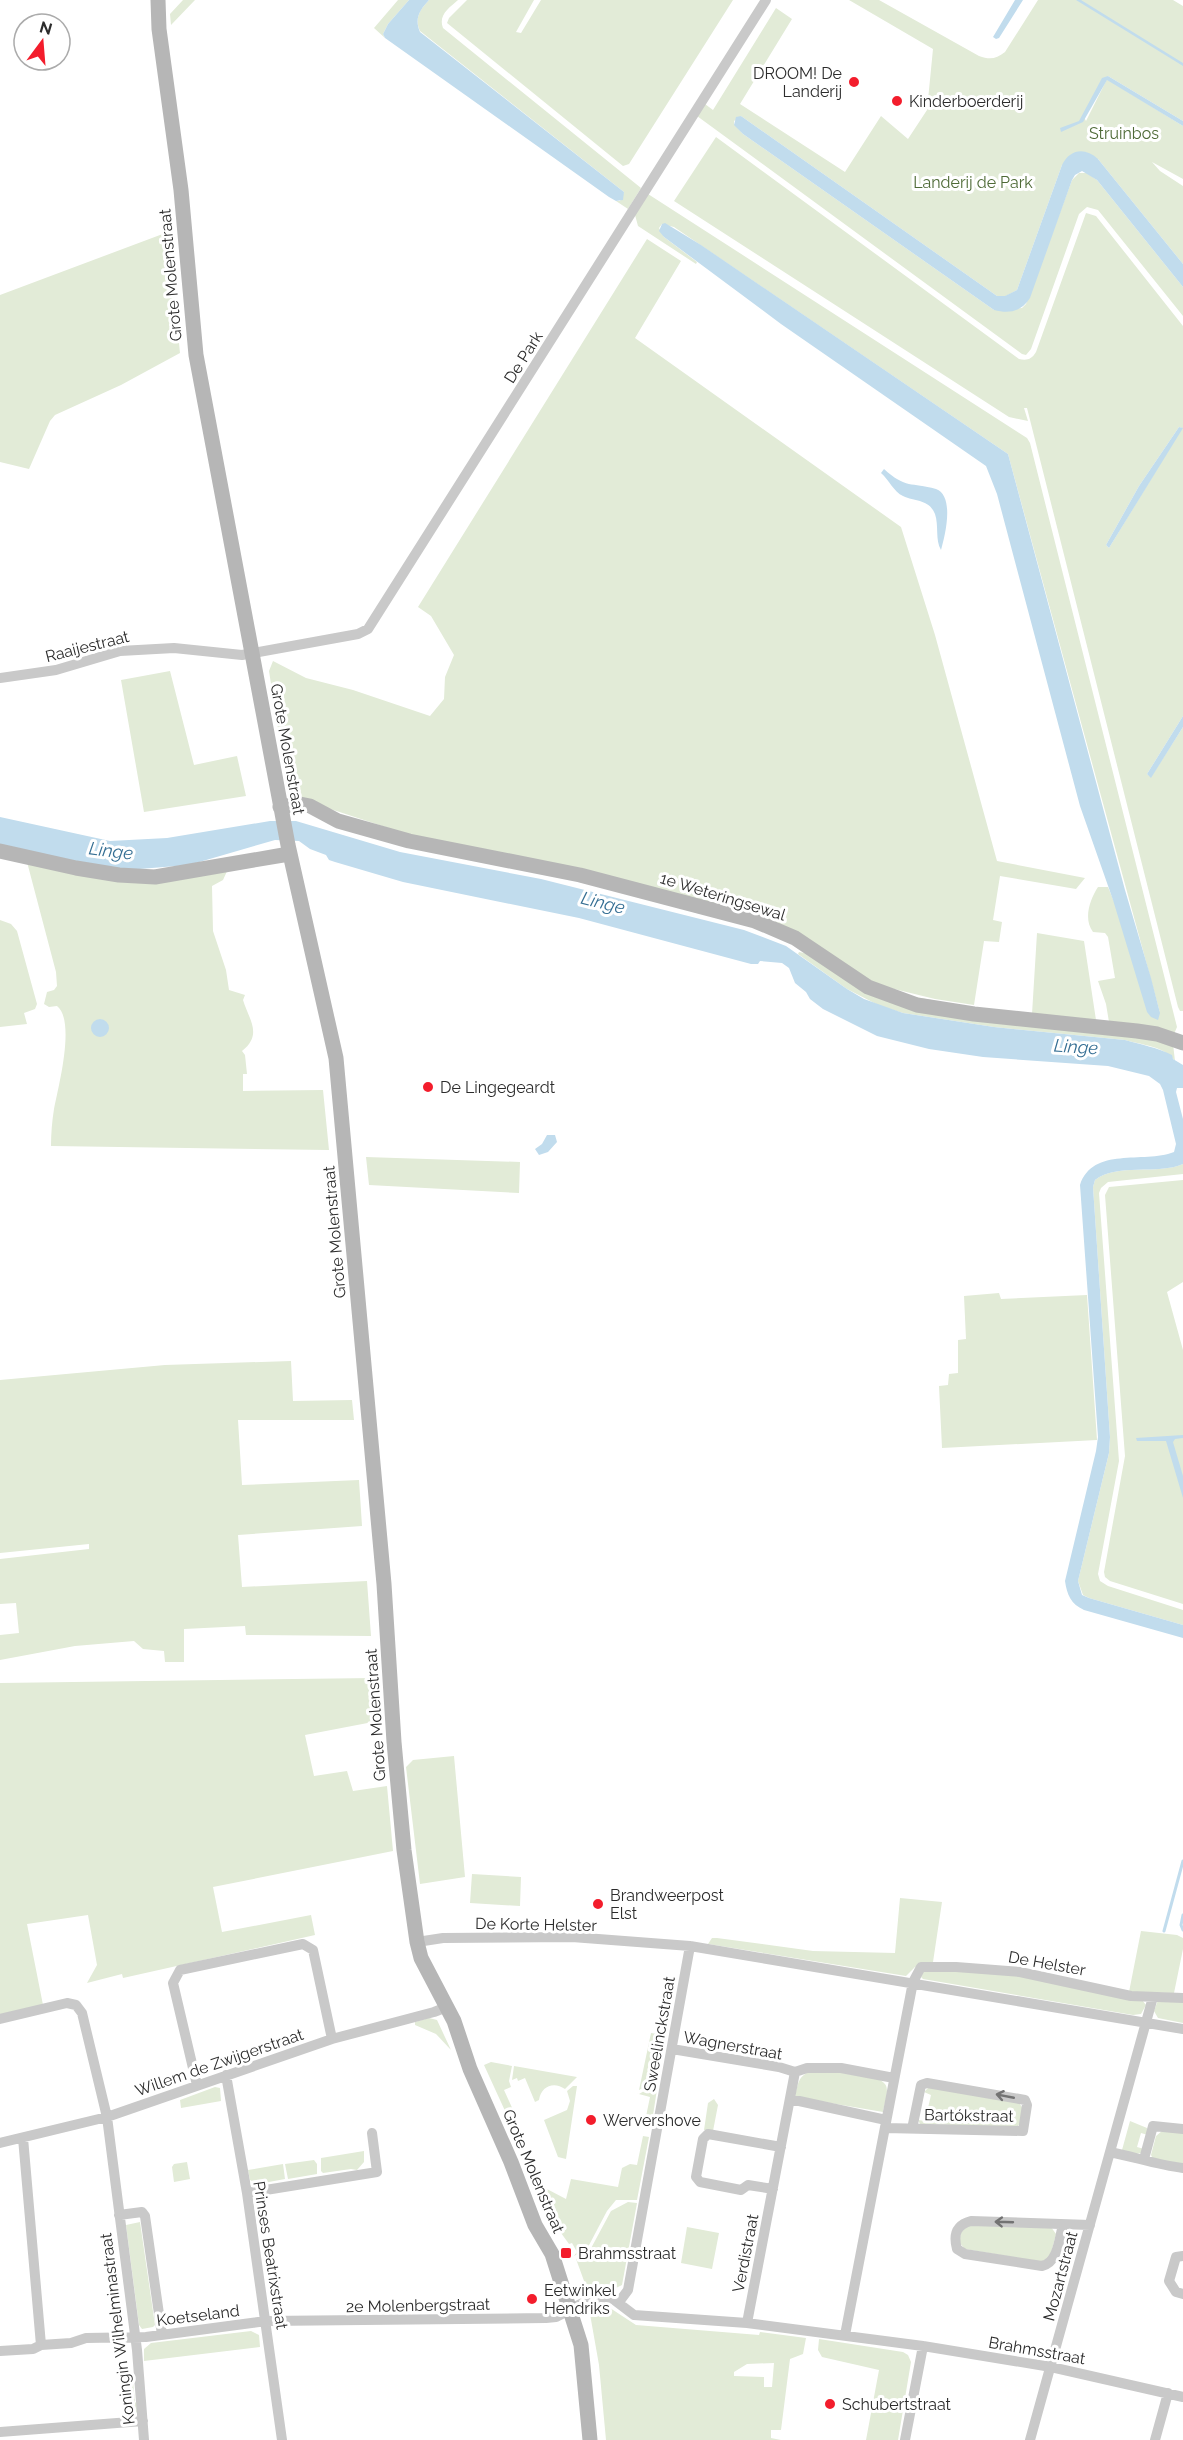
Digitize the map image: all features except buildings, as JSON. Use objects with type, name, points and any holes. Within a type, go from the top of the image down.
[{"type":"street","name":"Grote Molenstraat","points":[[158,0],[159,28],[181,190],[195,355],[253,653],[288,850],[336,1058],[385,1595],[394,1742],[404,1850],[417,1942],[421,1958],[454,2021],[470,2069],[512,2162],[535,2226],[552,2254],[581,2345],[590,2440]]},
{"type":"street","name":"De Park","points":[[253,653],[358,634],[368,629],[766,0]]},
{"type":"street","name":"Raaijestraat","points":[[0,678],[56,670],[120,651],[141,648],[174,648],[242,655],[253,653]]},
{"type":"street","name":"1e Weteringsewal","points":[[281,812],[300,804],[310,806],[338,821],[409,841],[580,874],[756,921],[795,938],[868,987],[917,1005],[974,1014],[1137,1031],[1157,1034],[1183,1043]]},
{"type":"street","points":[[0,851],[119,875],[155,876],[288,850]]},
{"type":"street","name":"De Korte Helster","points":[[417,1942],[443,1938],[572,1937],[690,1946]]},
{"type":"street","points":[[197,2085],[173,1983],[180,1970],[303,1944],[313,1950],[332,2039]]},
{"type":"street","points":[[690,1946],[1183,2029]]},
{"type":"street","name":"Sweelinckstraat","points":[[619,2302],[628,2290],[690,1946]]},
{"type":"street","name":"De Helster","points":[[913,1982],[921,1967],[930,1965],[977,1968],[1071,1982],[1131,1996],[1183,1998]]},
{"type":"street","points":[[845,2335],[913,1982]]},
{"type":"street","name":"Mozartstraat","points":[[1030,2440],[1153,1997]]},
{"type":"street","name":"Koningin Wilhelminastraat","points":[[0,2019],[67,2003],[76,2005],[82,2013],[107,2117],[135,2337],[144,2440]]},
{"type":"street","name":"Willem de Zwijgerstraat","points":[[0,2143],[107,2117],[332,2039],[447,2007]]},
{"type":"street","name":"Wagnerstraat","points":[[672,2049],[779,2067],[795,2072],[807,2068],[841,2068],[894,2078]]},
{"type":"street","name":"Verdistraat","points":[[747,2323],[795,2072]]},
{"type":"street","name":"Prinses Beatrixstraat","points":[[226,2075],[247,2193],[282,2440]]},
{"type":"street","name":"Bartókstraat","points":[[886,2124],[912,2128],[1023,2131],[1027,2105],[1025,2100],[924,2083],[912,2128]]},
{"type":"street","points":[[790,2099],[886,2124]]},
{"type":"street","points":[[1144,2159],[1153,2126],[1183,2129]]},
{"type":"street","points":[[247,2193],[377,2172],[372,2133]]},
{"type":"street","name":"Verdistraat","points":[[773,2189],[748,2185],[741,2190],[700,2182],[696,2177],[704,2139],[708,2134],[781,2147]]},
{"type":"street","points":[[23,2138],[41,2345]]},
{"type":"street","points":[[1110,2152],[1144,2159],[1158,2165],[1183,2168]]},
{"type":"street","name":"Koningin Wilhelminastraat","points":[[119,2215],[142,2212],[145,2216],[162,2335]]},
{"type":"street","name":"Mozartstraat","points":[[1063,2225],[1054,2260],[1049,2265],[1042,2266],[965,2254],[957,2249],[955,2241],[957,2229],[961,2224],[971,2221],[1090,2225]]},
{"type":"street","points":[[1183,2256],[1176,2257],[1169,2281],[1176,2292],[1183,2294]]},
{"type":"street","name":"Brahmsstraat","points":[[569,2310],[592,2298],[612,2299],[634,2315],[747,2323],[923,2346],[1051,2367],[1183,2397]]},
{"type":"street","name":"2e Molenbergstraat","points":[[266,2321],[546,2318],[556,2317],[569,2310]]},
{"type":"street","name":"Koetseland","points":[[0,2351],[33,2349],[41,2345],[71,2343],[86,2338],[162,2335],[266,2321]]},
{"type":"street","points":[[905,2440],[923,2346]]},
{"type":"street","points":[[1155,2440],[1168,2393]]},
{"type":"street","points":[[0,2432],[143,2421]]},
{"type":"green space","points":[[183,0],[195,0],[171,25],[170,14]]},
{"type":"green space","points":[[398,0],[409,0],[388,24],[383,34],[385,38],[374,28]]},
{"type":"green space","points":[[429,0],[458,0],[443,16],[443,28],[641,188],[628,209],[616,201],[620,201],[624,192],[420,31],[419,14]]},
{"type":"green space","points":[[467,0],[534,0],[516,32],[521,33],[541,0],[733,0],[629,164],[623,166],[447,23]]},
{"type":"green space","points":[[849,0],[879,0],[979,56],[990,58],[1005,52],[1038,0],[1173,0],[1183,6],[1183,121],[1108,76],[1083,115],[1086,121],[1107,79],[1183,126],[1183,179],[1152,162],[1160,171],[1183,186],[1183,264],[1098,159],[1062,165],[1017,290],[1004,297],[997,296],[741,116],[734,121],[734,124],[743,134],[994,310],[1022,308],[1026,304],[1072,180],[1079,173],[1087,173],[1097,180],[1183,287],[1183,316],[1098,210],[1087,207],[1079,214],[1031,349],[1026,355],[1022,354],[697,116],[705,104],[713,110],[776,8],[792,19],[740,104],[845,172],[881,116],[908,139],[927,110],[933,49]]},
{"type":"green space","points":[[716,137],[1019,359],[1024,360],[1031,358],[1036,352],[1086,213],[1096,216],[1183,326],[1183,716],[1147,774],[1151,777],[1183,727],[1183,1011],[1180,1011],[1178,1007],[1027,408],[1024,408],[1028,421],[1009,417],[674,201]],"holes":[[[1179,427],[1182,428],[1109,548],[1106,545],[1139,486]]]},
{"type":"green space","points":[[648,194],[1027,438],[1177,1027],[1174,1034],[1109,1022],[1098,981],[1115,978],[1108,937],[1105,933],[1093,932],[1088,921],[1090,903],[1098,887],[1108,887],[1160,1013],[1008,454],[674,227],[662,224],[659,228],[664,237],[697,262],[696,264],[638,226],[635,215]]},
{"type":"green space","points":[[168,232],[180,353],[121,385],[55,415],[50,421],[29,469],[0,462],[0,295]]},
{"type":"green space","points":[[647,239],[681,261],[635,338],[901,527],[935,635],[997,861],[1085,878],[1076,889],[1000,876],[993,920],[1002,922],[999,942],[984,941],[974,1005],[935,999],[882,986],[854,973],[790,930],[425,840],[306,801],[292,799],[288,793],[269,671],[273,661],[306,678],[353,690],[430,716],[444,699],[445,677],[454,655],[431,616],[418,607]]},
{"type":"green space","points":[[170,671],[194,765],[237,756],[246,796],[144,812],[121,680]]},
{"type":"green space","points":[[27,862],[73,872],[228,869],[223,880],[212,886],[213,931],[226,970],[229,990],[245,995],[243,1000],[253,1027],[252,1039],[242,1051],[245,1055],[247,1074],[243,1074],[243,1091],[323,1090],[329,1150],[51,1146],[53,1114],[64,1055],[65,1025],[57,1006],[49,1007],[44,1004],[47,992],[54,990],[57,986],[56,972]]},
{"type":"green space","points":[[0,920],[11,924],[17,931],[37,1004],[35,1009],[24,1013],[27,1024],[0,1027]]},
{"type":"green space","points":[[1037,933],[1084,941],[1096,1020],[1032,1014]]},
{"type":"green space","points":[[799,952],[809,954],[855,986],[1173,1044],[1175,1061],[1159,1049],[1125,1040],[994,1027],[903,1013],[880,1006],[847,989],[798,954]]},
{"type":"green space","points":[[366,1157],[520,1162],[519,1193],[369,1185]]},
{"type":"green space","points":[[1183,1164],[1183,1174],[1108,1182],[1099,1193],[1119,1461],[1098,1574],[1100,1581],[1108,1586],[1183,1610],[1183,1625],[1089,1598],[1083,1595],[1078,1581],[1109,1453],[1110,1437],[1093,1187],[1095,1180],[1114,1172],[1162,1169]]},
{"type":"green space","points":[[1183,1180],[1183,1282],[1167,1292],[1183,1350],[1183,1604],[1110,1581],[1105,1577],[1104,1572],[1125,1456],[1105,1195],[1109,1187]]},
{"type":"green space","points":[[999,1293],[1001,1299],[1087,1295],[1097,1440],[942,1448],[939,1386],[948,1385],[949,1374],[958,1373],[958,1340],[966,1339],[964,1296]]},
{"type":"green space","points":[[291,1361],[293,1401],[352,1400],[354,1420],[238,1420],[242,1485],[359,1480],[362,1526],[238,1535],[242,1587],[367,1581],[371,1636],[246,1635],[245,1626],[184,1629],[184,1662],[165,1662],[164,1651],[143,1649],[134,1641],[75,1646],[0,1660],[0,1635],[19,1633],[16,1603],[0,1604],[0,1559],[89,1549],[89,1544],[0,1553],[0,1380],[165,1365]]},
{"type":"green space","points":[[374,1678],[378,1721],[305,1735],[314,1776],[347,1771],[353,1791],[387,1786],[393,1851],[213,1887],[222,1932],[311,1915],[315,1935],[123,1978],[122,1974],[87,1983],[97,1965],[88,1915],[27,1924],[43,2005],[0,2015],[0,1683]]},
{"type":"green space","points":[[454,1756],[465,1877],[420,1884],[406,1767],[413,1760]]},
{"type":"green space","points":[[472,1874],[521,1877],[520,1906],[470,1903]]},
{"type":"green space","points":[[900,1898],[942,1902],[933,1962],[915,1967],[906,1976],[708,1944],[712,1938],[717,1938],[813,1951],[895,1953]]},
{"type":"green space","points":[[1141,1931],[1177,1935],[1183,1938],[1174,1993],[1129,1992]]},
{"type":"green space","points":[[923,1970],[1012,1974],[1142,2000],[1146,2005],[1141,2014],[1133,2015],[923,1979],[921,1977]]},
{"type":"green space","points":[[1158,2000],[1183,2002],[1183,2023],[1158,2018],[1154,2011]]},
{"type":"green space","points":[[429,2018],[437,2020],[451,2050],[436,2034],[415,2025],[415,2022]]},
{"type":"green space","points":[[651,2033],[665,2035],[658,2080],[639,2090]]},
{"type":"green space","points":[[491,2062],[512,2066],[509,2081],[511,2087],[504,2090],[518,2121],[511,2124],[484,2065]]},
{"type":"green space","points":[[514,2066],[577,2077],[565,2089],[557,2085],[545,2088],[539,2100],[535,2102],[525,2078],[518,2081],[517,2078],[512,2080]]},
{"type":"green space","points":[[812,2071],[851,2073],[880,2080],[885,2084],[887,2090],[883,2112],[795,2097],[801,2078]]},
{"type":"green space","points":[[658,2083],[651,2128],[644,2126],[650,2097],[624,2090],[639,2094]]},
{"type":"green space","points":[[577,2086],[566,2159],[558,2157],[544,2120],[567,2110],[570,2101],[567,2091]]},
{"type":"green space","points":[[215,2087],[220,2088],[221,2101],[181,2108],[180,2100]]},
{"type":"green space","points":[[929,2087],[1019,2103],[1022,2107],[1022,2121],[1017,2127],[920,2124],[918,2120],[925,2121],[931,2095],[924,2092]]},
{"type":"green space","points":[[714,2099],[718,2105],[713,2131],[704,2130],[708,2103]]},
{"type":"green space","points":[[1130,2121],[1147,2128],[1148,2135],[1141,2133],[1137,2147],[1144,2149],[1141,2153],[1122,2150]]},
{"type":"green space","points":[[1162,2131],[1183,2133],[1183,2164],[1153,2159],[1151,2155],[1156,2136]]},
{"type":"green space","points":[[643,2136],[649,2137],[637,2200],[616,2200],[607,2211],[587,2249],[574,2256],[577,2252],[572,2243],[569,2244],[548,2215],[530,2168],[545,2188],[566,2199],[571,2179],[618,2187],[622,2168],[630,2164],[637,2165]]},
{"type":"green space","points":[[364,2151],[364,2162],[357,2170],[323,2173],[321,2171],[321,2158]]},
{"type":"green space","points":[[314,2160],[317,2164],[317,2174],[288,2179],[285,2164]]},
{"type":"green space","points":[[187,2162],[190,2179],[174,2182],[172,2167],[174,2164]]},
{"type":"green space","points":[[283,2164],[285,2179],[258,2184],[250,2180],[248,2170]]},
{"type":"green space","points":[[628,2202],[637,2203],[622,2285],[616,2288],[587,2289],[576,2259],[589,2252],[611,2211]]},
{"type":"green space","points":[[140,2222],[155,2325],[142,2329],[139,2325],[126,2225]]},
{"type":"green space","points":[[966,2225],[1051,2227],[1056,2234],[1050,2257],[1041,2262],[965,2249],[959,2242],[962,2229]]},
{"type":"green space","points":[[687,2227],[719,2233],[712,2269],[681,2263]]},
{"type":"green space","points":[[607,2306],[636,2325],[759,2335],[760,2332],[806,2338],[803,2354],[790,2359],[781,2430],[771,2430],[771,2438],[781,2440],[606,2440],[591,2307]],"holes":[[[774,2363],[772,2387],[764,2387],[764,2377],[734,2376],[734,2372],[747,2364]]]},
{"type":"green space","points":[[251,2331],[259,2335],[260,2347],[144,2361],[144,2349],[151,2343]]},
{"type":"green space","points":[[819,2339],[903,2352],[908,2355],[911,2362],[898,2440],[866,2440],[879,2370],[822,2357],[818,2350]]},
{"type":"green space","points":[[132,2372],[135,2402],[139,2406],[135,2416],[133,2414],[123,2418],[128,2373]]},
{"type":"water","points":[[409,0],[429,0],[419,14],[420,32],[624,192],[623,200],[616,201],[609,197],[385,38],[383,34],[388,24]]},
{"type":"water","points":[[1015,0],[1023,0],[999,38],[996,39],[993,37]]},
{"type":"water","points":[[1076,0],[1081,0],[1183,63],[1183,66]]},
{"type":"water","points":[[1108,76],[1183,121],[1183,126],[1107,80],[1083,122],[1061,132],[1060,128],[1079,121],[1102,78]]},
{"type":"water","points":[[741,116],[997,296],[1005,296],[1017,290],[1062,165],[1073,153],[1083,151],[1098,159],[1183,264],[1183,287],[1097,180],[1082,171],[1072,180],[1030,298],[1014,311],[994,310],[743,134],[734,125],[736,117]]},
{"type":"water","points":[[665,223],[701,245],[1008,454],[1125,890],[1151,978],[1160,1013],[1158,1020],[1147,1012],[1113,900],[1080,806],[997,494],[986,466],[781,324],[664,237],[659,231]]},
{"type":"water","points":[[1179,427],[1183,428],[1109,548],[1106,545],[1139,486]]},
{"type":"water","points":[[884,469],[898,480],[936,489],[942,493],[947,508],[947,517],[941,550],[935,514],[932,509],[926,503],[908,498],[894,489],[881,473]]},
{"type":"water","points":[[1183,716],[1183,727],[1151,778],[1147,774]]},
{"type":"water","name":"Linge","points":[[0,817],[110,841],[167,838],[270,821],[296,821],[400,852],[541,879],[744,930],[786,946],[864,999],[903,1013],[994,1027],[1125,1040],[1172,1055],[1173,1059],[1183,1065],[1183,1088],[1177,1088],[1176,1092],[1183,1119],[1183,1164],[1162,1169],[1114,1172],[1095,1180],[1093,1187],[1110,1437],[1109,1453],[1078,1581],[1082,1595],[1089,1598],[1183,1625],[1183,1638],[1084,1610],[1070,1598],[1065,1581],[1098,1437],[1080,1185],[1086,1173],[1096,1165],[1107,1161],[1174,1152],[1176,1144],[1163,1090],[1160,1084],[1149,1076],[1108,1066],[983,1057],[929,1049],[877,1036],[823,1009],[795,983],[789,968],[782,963],[760,961],[758,964],[751,964],[579,918],[403,882],[329,860],[326,855],[310,849],[299,841],[275,840],[189,865],[127,870],[101,867],[0,845]]},
{"type":"water","points":[[100,1019],[106,1022],[109,1028],[106,1034],[100,1037],[94,1034],[91,1028],[94,1022]]},
{"type":"water","points":[[547,1135],[555,1135],[557,1142],[548,1152],[539,1155],[535,1149],[542,1144]]},
{"type":"water","points":[[1183,1435],[1183,1438],[1175,1439],[1173,1442],[1183,1476],[1183,1498],[1166,1441],[1137,1441],[1136,1438]]},
{"type":"waterway","points":[[1164,1931],[1183,1861]]},
{"type":"waterway","points":[[1183,1915],[1181,1925],[1183,1930]]},
{"type":"place","name":"DROOM! De Landerij","points":[[854,82]]},
{"type":"place","name":"Kinderboerderij","points":[[897,101]]},
{"type":"place","name":"De Lingegeardt","points":[[428,1087]]},
{"type":"place","name":"Brandweerpost Elst","points":[[598,1904]]},
{"type":"place","name":"Wervershove","points":[[591,2120]]},
{"type":"place","name":"Brahmsstraat","points":[[566,2253]]},
{"type":"place","name":"Eetwinkel Hendriks","points":[[532,2299]]},
{"type":"place","name":"Schubertstraat","points":[[830,2404]]},
{"type":"park label","name":"Struinbos","points":[[1124,133]]},
{"type":"park label","name":"Landerij de Park","points":[[973,182]]}]
